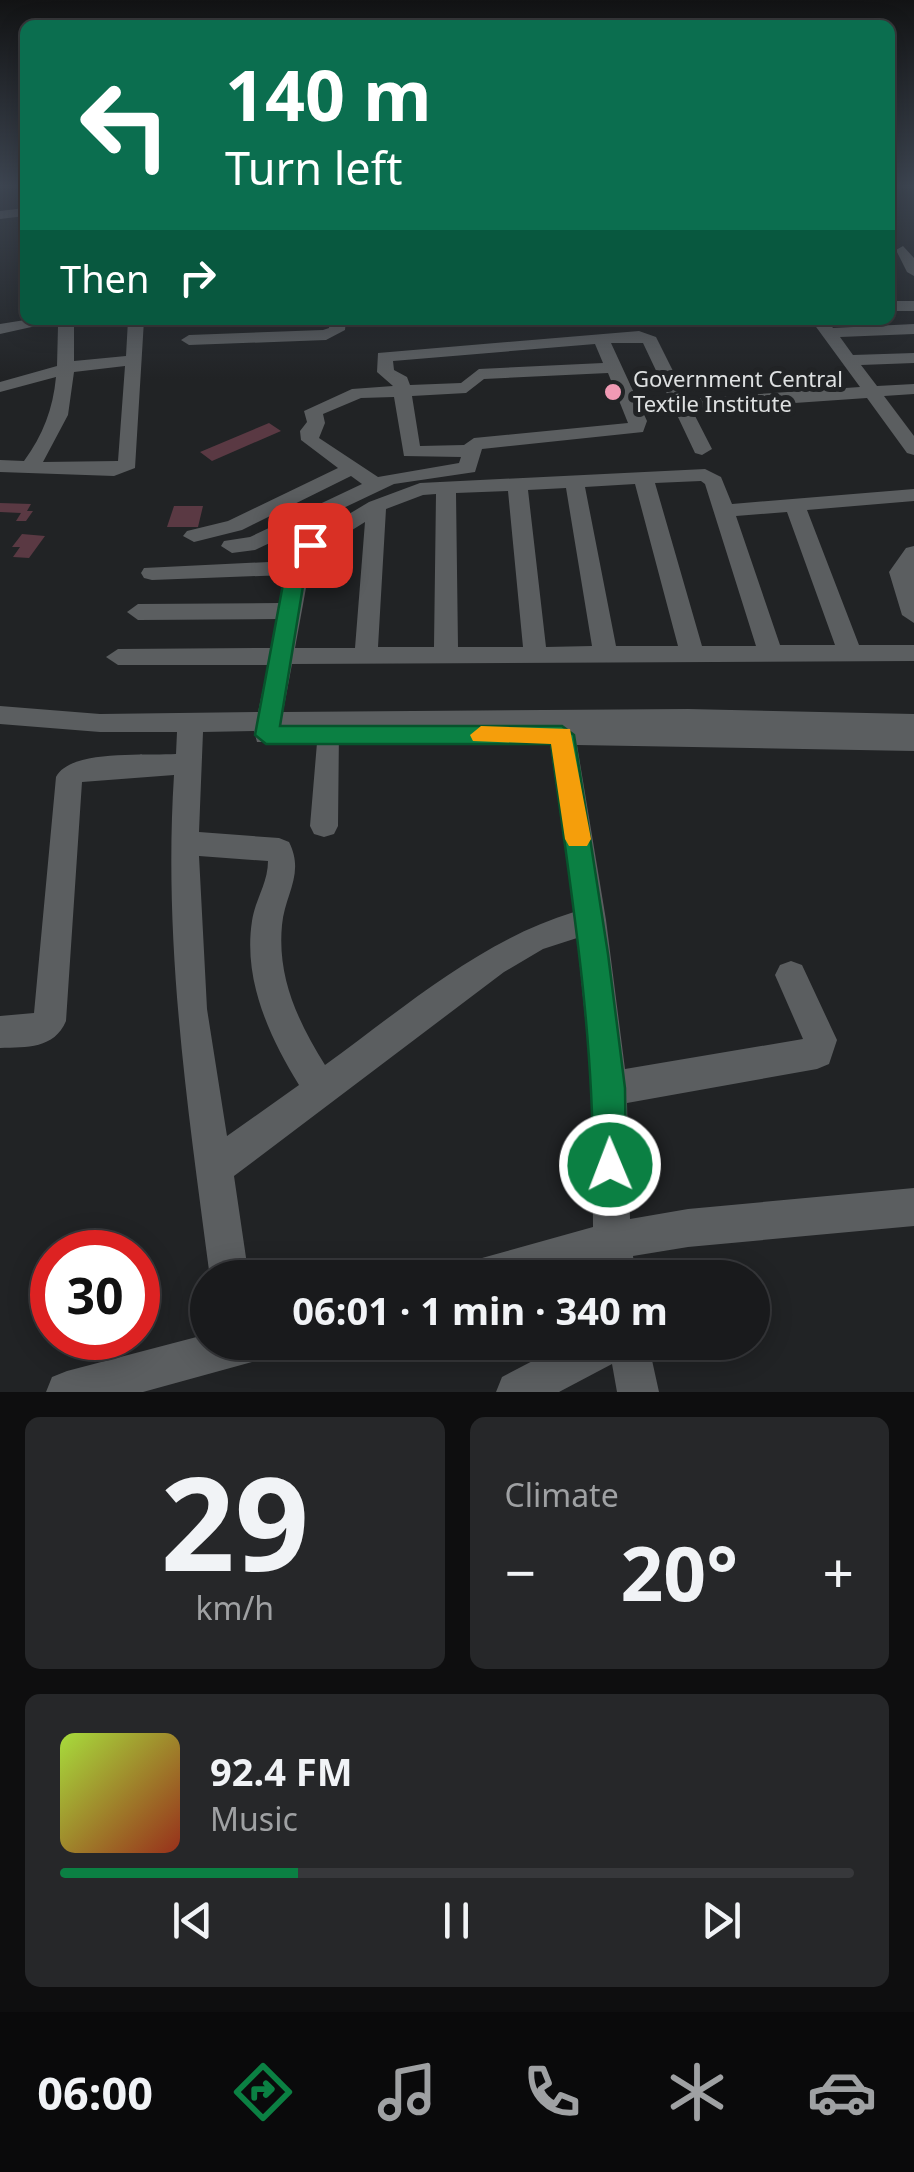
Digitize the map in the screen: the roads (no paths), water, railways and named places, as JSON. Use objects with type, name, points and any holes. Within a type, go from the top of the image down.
[{"type":"street","points":[[902,250],[914,272]]},
{"type":"street","points":[[31,465],[56,430],[65,372],[66,325]]},
{"type":"street","points":[[0,466],[114,470],[128,464],[136,325]]},
{"type":"street","points":[[190,340],[326,335],[336,330],[337,325]]},
{"type":"street","points":[[824,326],[914,329]]},
{"type":"street","points":[[824,326],[914,449]]},
{"type":"street","points":[[472,451],[411,452],[401,381],[384,369],[384,357],[601,340],[635,328],[650,340],[702,449]]},
{"type":"street","points":[[232,546],[254,543],[376,495],[468,468],[474,444],[636,428],[638,421],[601,340]]},
{"type":"street","points":[[850,360],[914,358]]},
{"type":"street","points":[[0,387],[65,372],[82,364],[136,360]]},
{"type":"street","points":[[366,654],[376,495],[352,468],[310,440],[309,432],[316,423],[313,411],[346,396],[462,388],[485,373],[612,368]]},
{"type":"street","points":[[681,405],[914,389]]},
{"type":"street","points":[[892,419],[914,418]]},
{"type":"street","points":[[194,536],[223,531],[352,468]]},
{"type":"street","points":[[268,728],[296,568],[310,545],[376,495],[446,486],[706,475],[714,480],[770,652]]},
{"type":"street","points":[[643,476],[692,652]]},
{"type":"street","points":[[574,479],[605,652]]},
{"type":"street","points":[[517,482],[535,652]]},
{"type":"street","points":[[446,486],[446,652]]},
{"type":"street","points":[[723,511],[914,496]]},
{"type":"street","points":[[795,505],[850,652]]},
{"type":"street","points":[[914,553],[900,572],[914,616]]},
{"type":"street","points":[[152,572],[296,568]]},
{"type":"street","points":[[138,612],[288,611]]},
{"type":"street","points":[[118,656],[914,653]]},
{"type":"street","points":[[0,714],[188,741]]},
{"type":"street","points":[[0,1032],[37,1032],[50,1021],[68,777],[81,769],[188,741],[268,728],[914,723]]},
{"type":"street","points":[[561,727],[590,920],[609,1088],[614,1259],[688,1228],[914,1207]]},
{"type":"street","points":[[689,727],[914,741]]},
{"type":"street","points":[[0,730],[188,741]]},
{"type":"street","points":[[324,826],[347,730]]},
{"type":"street","points":[[188,741],[184,844],[192,1009],[227,1260]]},
{"type":"street","points":[[184,844],[282,854],[283,868],[267,922],[266,969],[283,1028],[320,1088]]},
{"type":"street","points":[[213,1169],[493,962],[534,938],[590,920]]},
{"type":"street","points":[[609,1088],[817,1054],[820,1040],[791,974]]},
{"type":"street","points":[[68,1392],[190,1359]]},
{"type":"street","points":[[517,1392],[578,1360]]},
{"type":"street","points":[[632,1360],[638,1392]]},
{"type":"place","name":"Government Central Textile Institute","points":[[613,392]]}]
